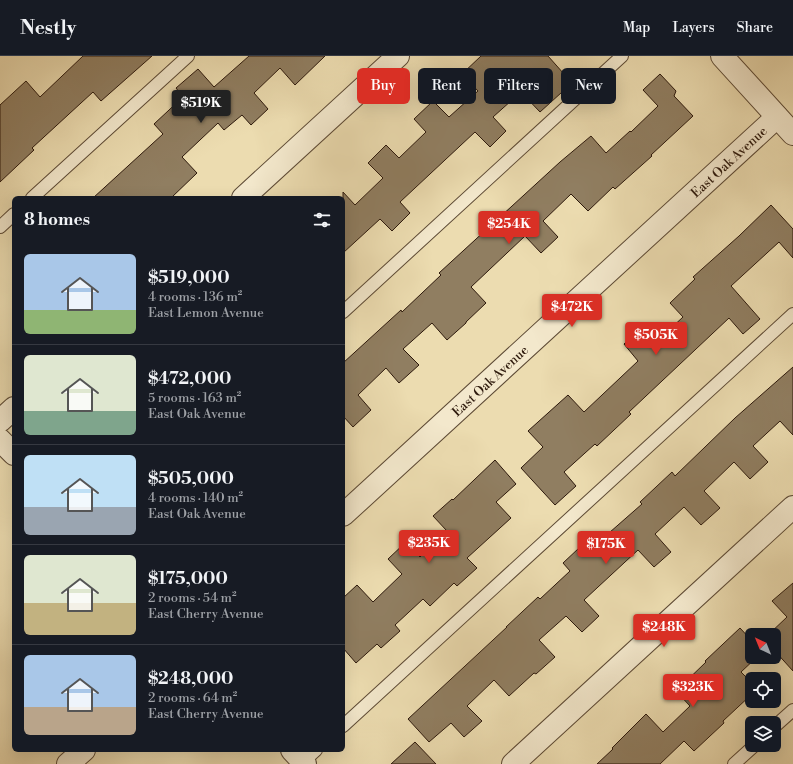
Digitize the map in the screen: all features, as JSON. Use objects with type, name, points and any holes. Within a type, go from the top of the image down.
[{"type":"street","points":[[245,196],[398,56]]},
{"type":"street","points":[[722,56],[793,134]]},
{"type":"street","name":"East Oak Avenue","points":[[345,513],[777,117]]},
{"type":"street","points":[[0,420],[12,410]]},
{"type":"street","points":[[0,440],[12,452]]},
{"type":"street","points":[[513,764],[793,507]]},
{"type":"street","points":[[68,764],[82,752]]},
{"type":"lane","points":[[34,196],[188,56]]},
{"type":"lane","points":[[345,310],[622,56]]},
{"type":"lane","points":[[0,227],[12,216]]},
{"type":"lane","points":[[345,724],[793,314]]},
{"type":"lane","points":[[781,721],[793,710]]},
{"type":"lane","points":[[734,764],[747,752]]},
{"type":"building","points":[[83,56],[152,56],[101,101],[93,92],[32,148],[34,150],[0,182],[0,105],[26,81],[40,97]]},
{"type":"building","points":[[249,56],[325,56],[295,85],[280,68],[254,93],[268,109],[251,125],[242,115],[224,130],[218,123],[182,157],[197,173],[173,196],[95,196],[163,134],[154,124],[183,97],[176,88],[198,69],[214,87]]},
{"type":"building","points":[[481,56],[548,56],[561,71],[561,93],[553,100],[553,68],[484,68],[484,104],[508,104],[493,117],[506,131],[490,147],[475,132],[400,202],[410,213],[392,231],[380,219],[345,251],[345,196],[343,196],[343,192],[355,205],[383,178],[368,163],[386,145],[399,158],[426,132],[414,119],[430,104],[436,104],[449,117],[464,104],[476,104],[476,93],[478,91],[476,89],[476,68],[468,68]]},
{"type":"building","points":[[660,74],[676,91],[674,96],[693,116],[651,155],[652,156],[615,189],[613,187],[588,211],[571,194],[543,221],[558,237],[541,253],[525,236],[471,287],[486,303],[466,323],[447,340],[432,323],[403,349],[419,365],[399,383],[386,368],[358,395],[371,410],[353,427],[345,418],[345,361],[401,310],[402,312],[441,275],[439,273],[560,162],[591,136],[606,153],[630,131],[631,132],[658,106],[643,90]]},
{"type":"building","points":[[532,104],[549,104],[540,112]]},
{"type":"building","points":[[771,205],[793,229],[793,258],[779,242],[731,286],[760,319],[743,334],[729,318],[629,412],[631,414],[597,446],[595,444],[564,472],[576,486],[555,505],[521,468],[543,447],[528,431],[568,395],[584,412],[638,361],[624,344],[640,329],[654,344],[683,317],[670,303],[695,279],[693,277]]},
{"type":"building","points":[[793,367],[793,435],[780,421],[753,446],[768,462],[750,479],[734,462],[704,491],[720,508],[701,525],[684,507],[655,534],[671,552],[654,567],[638,550],[584,600],[599,616],[582,632],[566,616],[539,640],[555,657],[536,674],[534,673],[509,696],[494,680],[467,706],[482,721],[464,737],[451,723],[429,742],[408,719],[538,597],[540,599],[570,571],[563,563],[579,548],[585,554],[642,504],[640,502],[672,472],[675,476],[735,418]]},
{"type":"building","points":[[495,460],[516,484],[496,502],[511,518],[467,558],[477,568],[457,586],[454,583],[430,606],[423,599],[395,625],[400,631],[381,648],[377,644],[356,663],[345,650],[345,596],[357,585],[373,602],[402,574],[388,559],[406,542],[420,557],[447,531],[433,516],[452,499],[453,500]]},
{"type":"building","points":[[793,583],[793,671],[781,658],[781,628],[775,628],[787,617],[772,601]]},
{"type":"building","points":[[740,628],[745,633],[745,664],[750,664],[741,672],[745,676],[745,701],[723,721],[724,723],[694,751],[684,741],[660,764],[597,764],[646,714],[663,732],[690,706],[676,691],[706,662],[705,661]]},
{"type":"building","points":[[415,742],[436,764],[391,764]]}]
